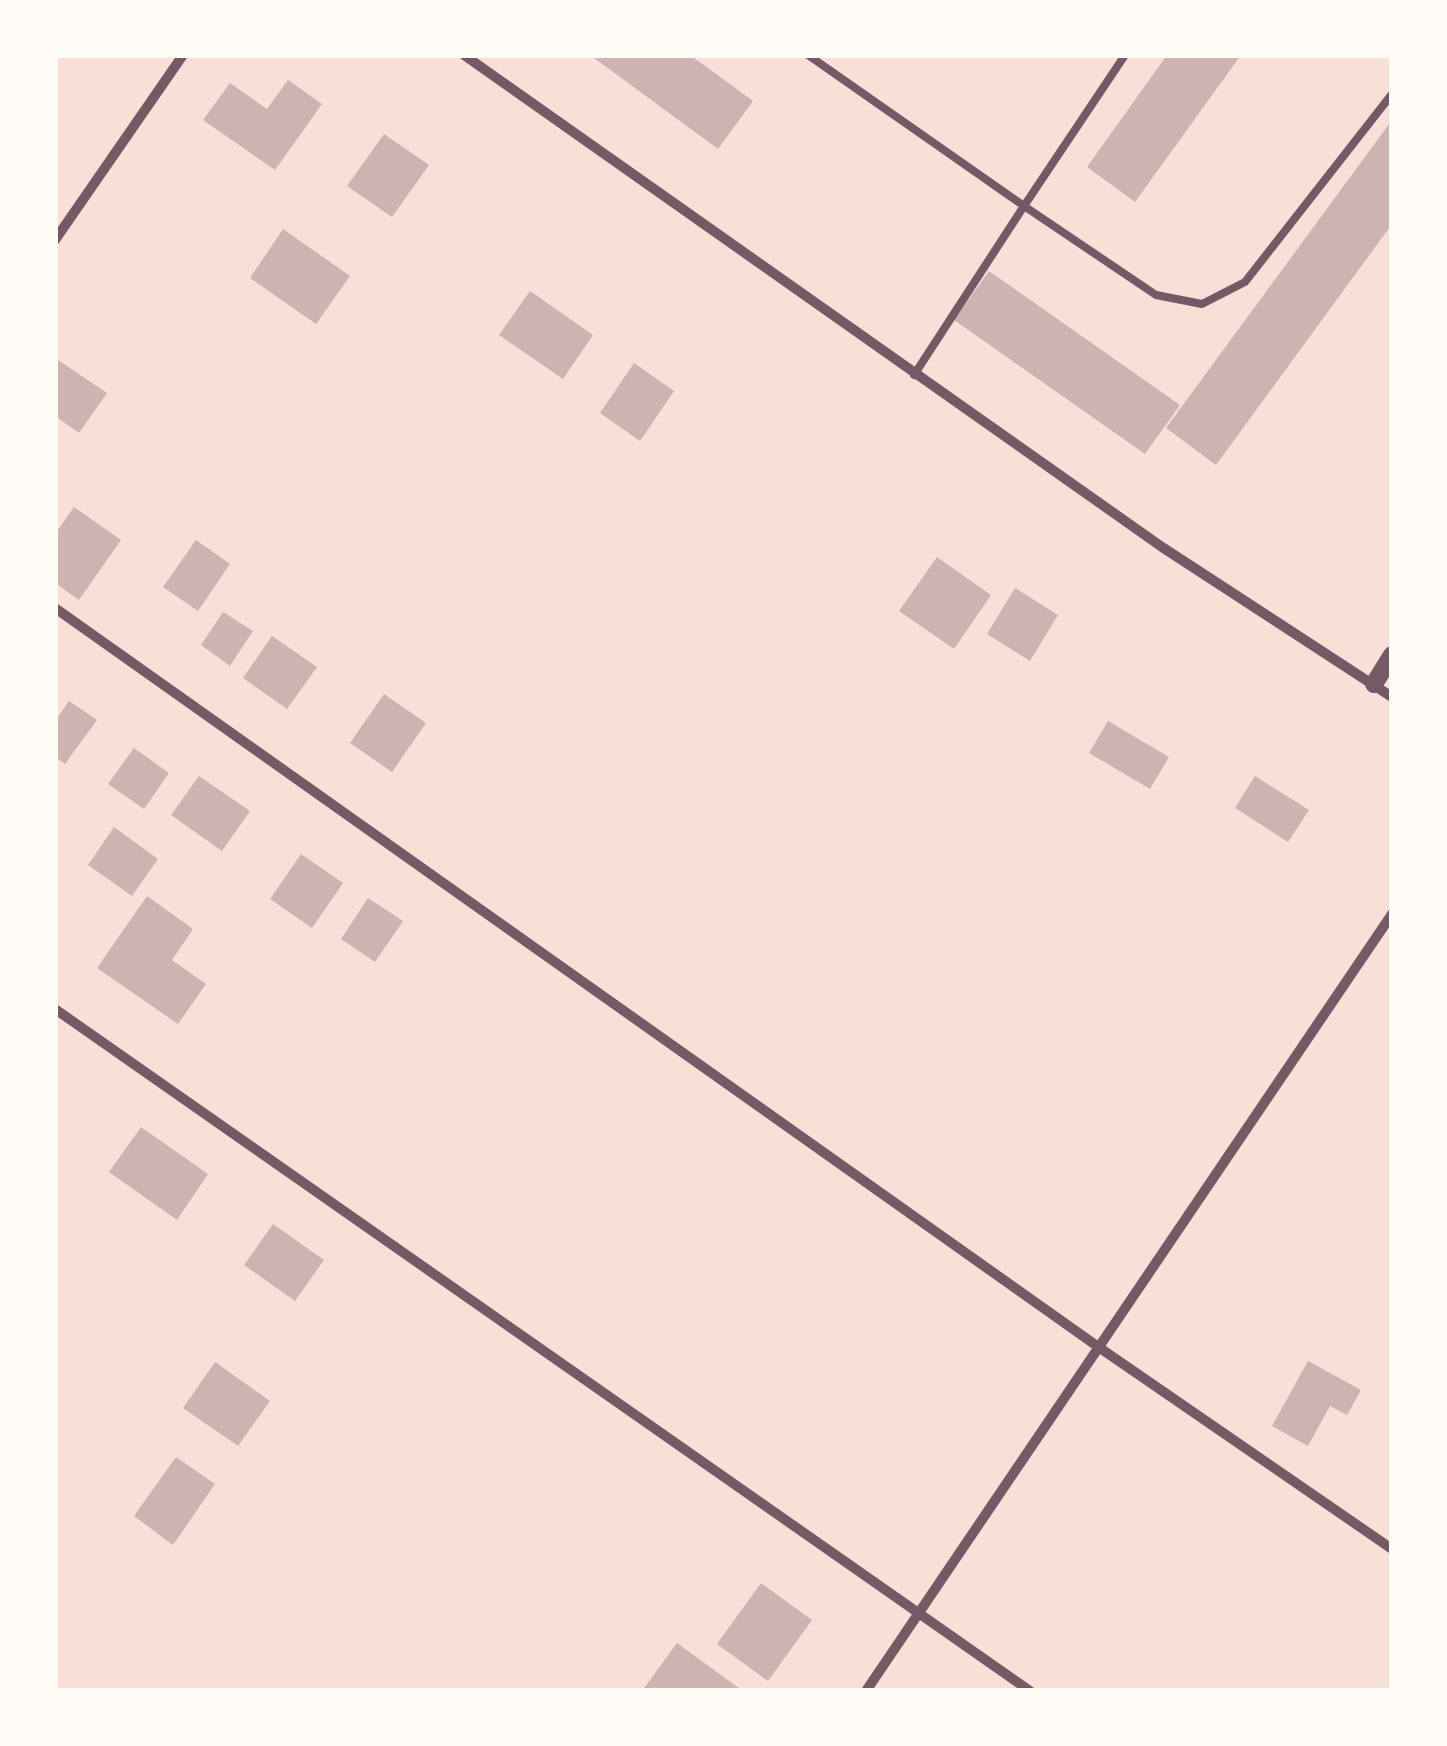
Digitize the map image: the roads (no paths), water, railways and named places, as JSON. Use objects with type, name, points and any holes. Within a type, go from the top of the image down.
[{"type":"street","points":[[55,240],[183,55]]},
{"type":"street","points":[[464,55],[1162,547],[1392,698]]},
{"type":"street","points":[[55,216],[66,224]]},
{"type":"street","points":[[55,608],[1097,1346],[1392,1549]]},
{"type":"street","points":[[1374,684],[1392,656]]},
{"type":"street","points":[[866,1691],[1392,914]]},
{"type":"street","points":[[55,1009],[1030,1691]]},
{"type":"lane","points":[[808,55],[1156,295],[1202,304],[1246,282],[1392,94]]},
{"type":"lane","points":[[914,375],[1125,55]]}]
